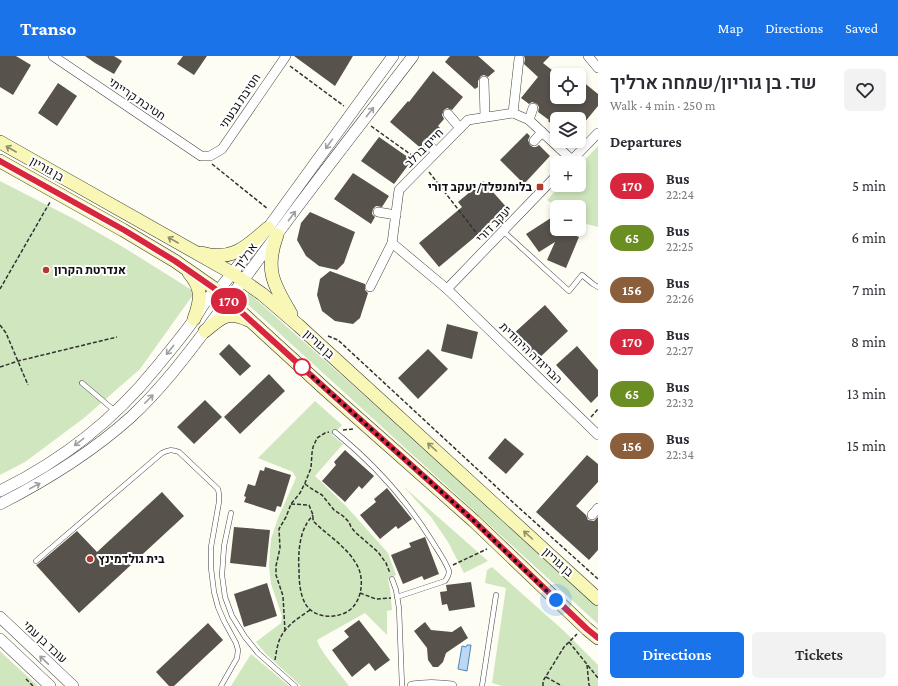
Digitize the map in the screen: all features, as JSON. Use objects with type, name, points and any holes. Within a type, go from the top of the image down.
[{"type":"main road","name":"בן גוריון","points":[[0,142],[232,273],[271,301],[598,599]]},
{"type":"main road","name":"בן גוריון","points":[[0,161],[124,230],[184,267],[218,291],[474,521],[598,638]]},
{"type":"main road","points":[[190,250],[213,256],[222,256],[239,252],[273,232]]},
{"type":"main road","points":[[273,232],[271,259],[274,282],[298,325]]},
{"type":"main road","points":[[184,267],[191,275],[200,294],[199,307],[194,319]]},
{"type":"main road","points":[[205,330],[218,320],[230,315],[243,317],[252,322]]},
{"type":"street","name":"חטיבת קרייתי","points":[[53,56],[206,156]]},
{"type":"street","name":"ארליך","points":[[0,504],[42,482],[106,438],[131,417],[164,383],[244,281],[273,232],[277,216],[393,56]]},
{"type":"street","name":"ארליך","points":[[0,491],[21,481],[60,456],[95,429],[131,396],[154,370],[210,296],[218,291],[232,273],[273,232],[364,120],[413,56]]},
{"type":"street","points":[[588,56],[598,68]]},
{"type":"street","name":"חטיבת גבעתי","points":[[206,156],[222,149],[281,58]]},
{"type":"street","points":[[519,59],[513,113],[529,120],[542,132],[550,136]]},
{"type":"street","points":[[484,81],[485,117]]},
{"type":"street","points":[[529,120],[533,108]]},
{"type":"street","name":"חיים ברלב","points":[[370,287],[392,243],[399,190],[405,177],[424,165],[468,120],[513,113]]},
{"type":"street","points":[[448,114],[460,128]]},
{"type":"street","points":[[534,141],[542,132]]},
{"type":"street","points":[[576,156],[598,133]]},
{"type":"street","points":[[428,144],[436,152]]},
{"type":"street","name":"יעקב דורי","points":[[447,289],[550,182]]},
{"type":"street","points":[[378,212],[396,215]]},
{"type":"street","points":[[392,243],[447,289]]},
{"type":"street","name":"הבריגדה היהודית","points":[[447,289],[598,435]]},
{"type":"street","points":[[115,411],[131,417]]},
{"type":"street","name":"עובד בן עמי","points":[[0,617],[73,686]]},
{"type":"street","points":[[0,639],[50,686]]},
{"type":"street","points":[[412,686],[437,684],[452,686]]},
{"type":"lane","points":[[503,231],[569,291],[582,275],[598,287]]},
{"type":"lane","points":[[82,383],[115,411]]},
{"type":"lane","points":[[335,432],[371,464],[399,494],[422,524],[448,567],[448,578],[397,597]]},
{"type":"lane","points":[[36,561],[162,453],[168,450],[179,452],[218,489],[219,494],[211,547],[211,568],[218,608],[236,643],[238,650],[237,658],[221,686]]},
{"type":"lane","points":[[231,513],[224,546],[222,575],[225,597],[232,616],[245,638],[258,653],[295,686]]},
{"type":"lane","points":[[392,579],[397,597],[402,686]]},
{"type":"lane","points":[[482,686],[496,595]]},
{"type":"path","points":[[281,58],[352,112]]},
{"type":"path","points":[[364,120],[424,165],[488,247]]},
{"type":"path","points":[[206,156],[277,216]]},
{"type":"path","points":[[0,289],[50,202]]},
{"type":"path","points":[[0,325],[6,333],[28,385]]},
{"type":"path","points":[[325,335],[338,340],[598,578]]},
{"type":"path","points":[[0,367],[18,361],[117,337]]},
{"type":"path","points":[[285,631],[283,596],[276,575],[276,566],[280,548],[279,530],[291,504],[305,484],[311,468],[313,447],[317,438],[325,433],[354,428]]},
{"type":"path","points":[[305,484],[322,495],[334,510],[349,522],[355,532],[378,552],[386,564],[392,579]]},
{"type":"path","points":[[291,504],[309,505],[313,515],[313,521],[350,554],[358,567],[361,580],[361,590],[357,601],[343,614],[326,617],[310,610],[305,604],[299,578],[298,561],[305,526],[313,515]]},
{"type":"path","points":[[448,567],[488,549]]},
{"type":"path","points":[[360,593],[376,599],[397,597]]},
{"type":"path","points":[[274,667],[279,640],[295,620],[310,610]]},
{"type":"path","points":[[544,686],[543,681],[564,647],[580,631]]},
{"type":"path","points":[[569,642],[598,678]]},
{"type":"path","points":[[587,665],[590,686]]},
{"type":"path","points":[[546,677],[562,686]]},
{"type":"green space","points":[[598,146],[598,227],[586,224],[586,200],[550,200],[550,202],[547,200],[554,192],[586,192],[586,159]]},
{"type":"green space","points":[[0,181],[76,220],[123,247],[195,292],[140,369],[84,418],[25,462],[0,475]]},
{"type":"green space","points":[[249,293],[531,544],[598,606],[598,624],[242,299]]},
{"type":"green space","points":[[315,401],[342,425],[332,435],[343,444],[315,476],[345,505],[388,553],[396,575],[388,579],[392,610],[387,611],[387,635],[365,613],[317,640],[326,656],[349,686],[301,686],[266,654],[256,642],[281,623],[282,616],[271,584],[269,566],[271,539],[278,518],[296,478],[293,472],[258,458]]},
{"type":"green space","points":[[404,487],[488,561],[464,573],[448,542],[431,517]]},
{"type":"green space","points":[[492,567],[564,631],[598,665],[598,686],[502,686],[492,683],[506,588],[485,583],[487,570]]},
{"type":"green space","points":[[0,651],[4,655],[38,686],[0,686]]},
{"type":"green space","points":[[251,654],[289,686],[231,686]]},
{"type":"water","points":[[467,645],[471,645],[467,671],[458,669],[462,646],[466,647]]},
{"type":"building","points":[[0,56],[16,56],[31,65],[13,95],[0,87]]},
{"type":"building","points":[[85,56],[114,56],[122,61],[114,74]]},
{"type":"building","points":[[183,56],[207,56],[194,75],[177,64]]},
{"type":"building","points":[[294,56],[353,56],[335,86]]},
{"type":"building","points":[[450,56],[478,56],[495,71],[488,77],[484,75],[481,76],[478,81],[478,87],[475,89],[445,62]]},
{"type":"building","points":[[524,56],[550,56],[543,63],[550,68],[550,104],[586,104],[586,84],[598,94],[598,106],[586,121],[586,112],[550,112],[550,123],[548,121],[549,120],[538,112],[539,107],[537,104],[532,102],[529,104],[521,98],[538,77],[524,64]]},
{"type":"building","points":[[433,71],[463,97],[452,110],[447,108],[444,110],[442,115],[444,119],[438,126],[440,128],[431,139],[427,138],[424,140],[422,143],[424,148],[423,150],[390,122],[408,101],[409,102]]},
{"type":"building","points":[[58,83],[77,96],[57,126],[38,113]]},
{"type":"building","points":[[527,133],[530,136],[528,140],[530,145],[536,147],[539,145],[550,156],[524,184],[500,160]]},
{"type":"building","points":[[379,137],[412,160],[394,184],[361,161]]},
{"type":"building","points":[[353,173],[389,196],[382,207],[376,206],[373,209],[372,214],[375,217],[371,224],[334,199]]},
{"type":"building","points":[[483,181],[509,210],[484,232],[482,231],[439,267],[419,243],[462,207],[458,202]]},
{"type":"building","points":[[310,212],[355,232],[344,263],[337,270],[319,266],[306,256],[297,240],[301,223]]},
{"type":"building","points":[[550,219],[550,236],[579,237],[566,268],[547,260],[555,242],[539,252],[526,234]]},
{"type":"building","points":[[330,271],[365,284],[365,290],[368,293],[360,318],[353,324],[335,321],[322,311],[317,295],[320,279]]},
{"type":"building","points":[[545,305],[568,331],[537,360],[513,334]]},
{"type":"building","points":[[447,324],[478,332],[472,359],[441,351]]},
{"type":"building","points":[[229,344],[251,366],[240,376],[219,354]]},
{"type":"building","points":[[577,346],[598,370],[598,396],[591,403],[556,365]]},
{"type":"building","points":[[428,349],[448,369],[418,399],[398,378]]},
{"type":"building","points":[[269,374],[285,391],[240,434],[224,417]]},
{"type":"building","points":[[205,400],[222,417],[194,444],[177,427]]},
{"type":"building","points":[[505,438],[524,454],[506,474],[488,458]]},
{"type":"building","points":[[345,450],[374,476],[362,489],[359,486],[345,502],[322,481],[336,465],[334,462]]},
{"type":"building","points":[[587,455],[598,464],[598,482],[576,506],[586,515],[588,520],[594,521],[598,517],[598,550],[589,560],[536,512]]},
{"type":"building","points":[[265,467],[291,475],[281,507],[277,506],[275,512],[244,502],[246,497],[244,496],[248,484],[255,486],[260,470],[264,471]]},
{"type":"building","points":[[387,488],[412,519],[398,529],[396,526],[380,539],[360,515],[376,502],[374,499]]},
{"type":"building","name":"בית גולדמינץ","points":[[162,492],[184,516],[79,613],[36,565],[77,531],[97,552]]},
{"type":"building","points":[[234,527],[270,530],[266,567],[230,563]]},
{"type":"building","points":[[425,537],[439,574],[424,580],[422,576],[403,584],[391,555],[411,547],[409,543]]},
{"type":"building","points":[[471,582],[475,607],[449,611],[447,604],[442,605],[440,592],[447,591],[446,585]]},
{"type":"building","points":[[267,583],[277,616],[244,627],[234,594]]},
{"type":"building","points":[[359,620],[390,660],[375,671],[369,663],[352,677],[332,650],[349,637],[344,631]]},
{"type":"building","points":[[425,622],[431,630],[452,632],[461,626],[468,638],[446,653],[443,662],[438,667],[433,667],[428,660],[427,648],[414,631]]},
{"type":"building","points":[[208,623],[223,640],[174,686],[169,686],[156,672]]},
{"type":"bus line","name":"170","points":[[0,161],[124,230],[175,261],[218,291],[474,521],[598,638]]},
{"type":"place","name":"בלומנפלד/יעקב דורי","points":[[540,187]]},
{"type":"place","name":"אנדרטת הקרון","points":[[46,270]]},
{"type":"place","name":"בית גולדמינץ","points":[[90,559]]},
{"type":"route","points":[[302,367],[474,521],[556,600]]}]
